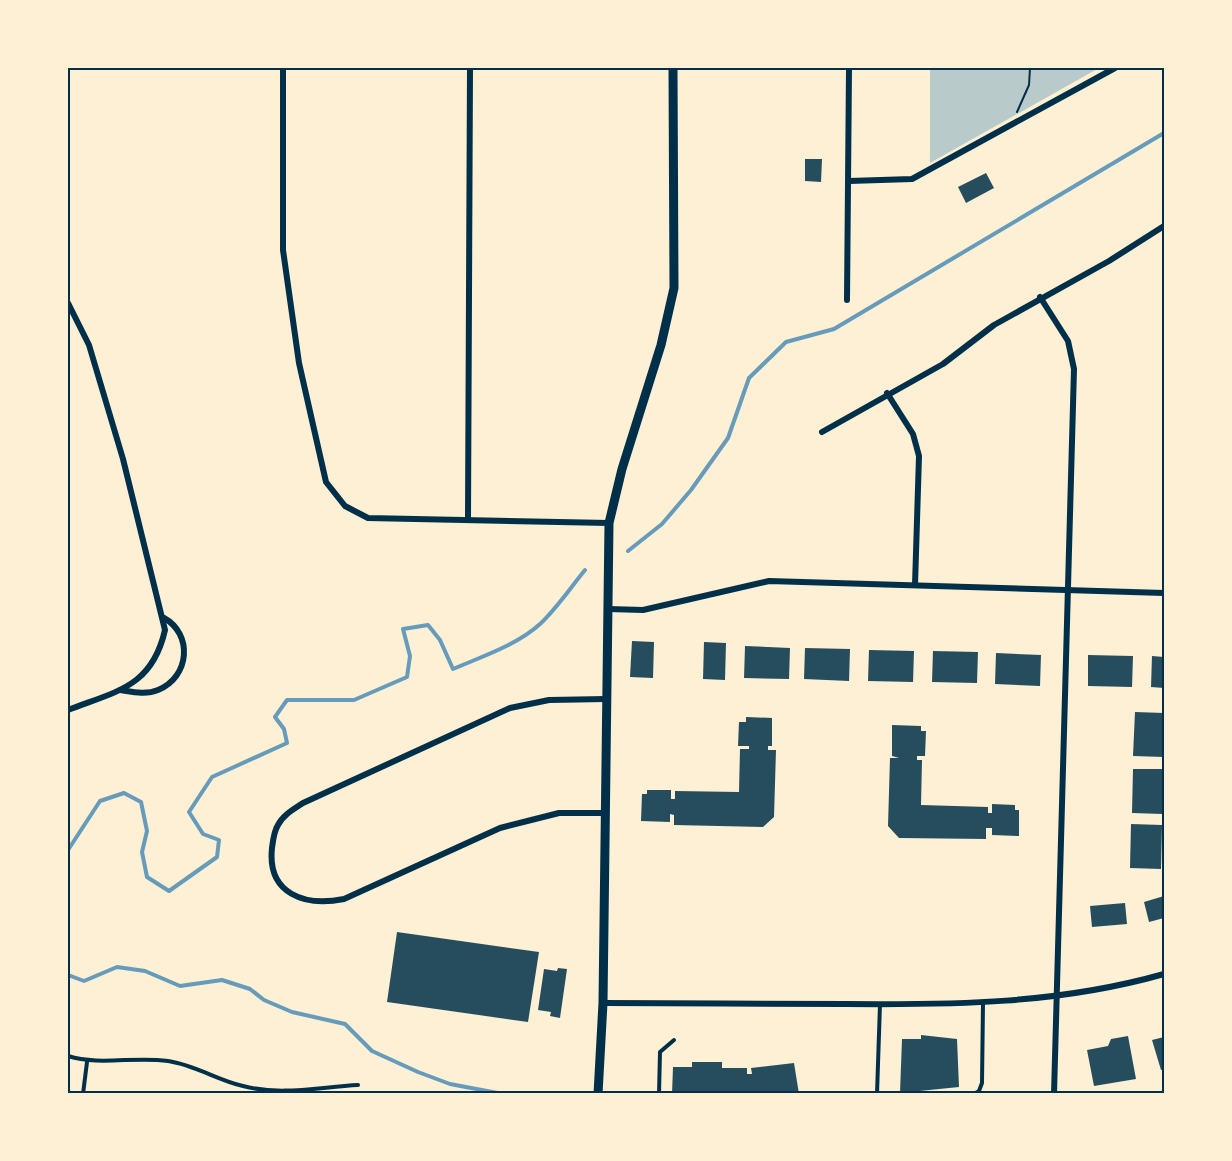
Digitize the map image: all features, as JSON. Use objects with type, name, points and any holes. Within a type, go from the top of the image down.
[{"type":"street","points":[[283,68],[283,250],[299,363],[326,482],[345,506],[368,518],[609,523]]},
{"type":"street","points":[[468,519],[470,68]]},
{"type":"street","points":[[598,1094],[603,1003],[609,523],[622,468],[661,345],[674,288],[673,68]]},
{"type":"street","points":[[847,300],[849,68]]},
{"type":"street","points":[[849,181],[912,179],[1115,68]]},
{"type":"street","points":[[822,432],[887,393],[943,364],[994,325],[1040,297],[1109,261],[1164,226]]},
{"type":"street","points":[[1040,297],[1068,341],[1073,359],[1054,1094]]},
{"type":"street","points":[[68,303],[89,345],[123,459],[164,618],[165,630],[160,653],[140,678],[120,690],[68,710]]},
{"type":"street","points":[[887,393],[913,434],[919,456],[915,585]]},
{"type":"street","points":[[608,609],[643,610],[769,581],[1164,592]]},
{"type":"street","points":[[120,690],[147,694],[160,690],[176,676],[183,662],[183,642],[175,624],[164,618]]},
{"type":"street","points":[[604,813],[559,813],[500,828],[344,899],[326,903],[310,902],[286,890],[274,875],[271,862],[277,825],[286,814],[303,803],[510,708],[549,700],[606,699]]},
{"type":"street","points":[[603,1003],[983,1003],[1055,998],[1115,988],[1164,974]]},
{"type":"lane","points":[[974,1094],[979,1091],[982,1083],[983,1003]]},
{"type":"lane","points":[[878,1094],[879,1004]]},
{"type":"lane","points":[[659,1094],[660,1052],[674,1040]]},
{"type":"lane","points":[[68,1056],[87,1062],[167,1061],[209,1072],[244,1087],[280,1091],[358,1085]]},
{"type":"lane","points":[[83,1094],[87,1062]]},
{"type":"path","points":[[1016,124],[1017,108],[1029,86],[1030,68]]},
{"type":"shaded area","points":[[930,68],[1099,68],[930,163]]},
{"type":"building","points":[[805,159],[822,159],[821,182],[805,181]]},
{"type":"building","points":[[986,173],[994,188],[966,203],[958,187]]},
{"type":"building","points":[[632,641],[654,642],[653,678],[630,677]]},
{"type":"building","points":[[704,642],[726,643],[725,680],[703,679]]},
{"type":"building","points":[[745,646],[790,648],[789,679],[744,678]]},
{"type":"building","points":[[805,648],[850,649],[849,681],[804,679]]},
{"type":"building","points":[[869,650],[914,651],[913,682],[868,681]]},
{"type":"building","points":[[933,651],[978,652],[977,683],[932,682]]},
{"type":"building","points":[[996,653],[1041,655],[1040,686],[995,684]]},
{"type":"building","points":[[1088,655],[1133,656],[1132,687],[1088,686]]},
{"type":"building","points":[[1152,656],[1164,657],[1164,688],[1151,687]]},
{"type":"building","points":[[1135,712],[1164,713],[1164,757],[1133,756]]},
{"type":"building","points":[[746,717],[772,718],[772,746],[768,746],[768,750],[776,750],[774,817],[763,827],[674,825],[674,815],[670,814],[670,822],[641,821],[642,794],[647,794],[647,790],[671,790],[671,799],[675,799],[675,791],[739,792],[740,749],[749,749],[749,746],[738,746],[739,722],[746,722]]},
{"type":"building","points":[[892,725],[921,726],[921,731],[926,731],[925,756],[917,756],[917,760],[922,760],[921,805],[988,807],[988,813],[992,813],[992,804],[1015,805],[1015,810],[1019,810],[1019,836],[992,835],[992,828],[986,828],[986,839],[899,838],[888,826],[890,758],[899,758],[892,756]]},
{"type":"building","points":[[1133,769],[1164,769],[1163,814],[1132,813]]},
{"type":"building","points":[[1131,824],[1162,825],[1161,869],[1130,868]]},
{"type":"building","points":[[1164,896],[1164,918],[1149,922],[1144,902]]},
{"type":"building","points":[[1125,903],[1127,924],[1092,927],[1090,906]]},
{"type":"building","points":[[397,932],[539,952],[528,1022],[387,1002]]},
{"type":"building","points":[[558,968],[567,969],[560,1018],[550,1016],[551,1012],[538,1010],[544,969],[557,971]]},
{"type":"building","points":[[921,1035],[957,1039],[959,1087],[900,1093],[902,1039],[921,1039]]},
{"type":"building","points":[[1128,1036],[1136,1079],[1094,1086],[1087,1050],[1108,1046],[1111,1039]]},
{"type":"building","points":[[1164,1037],[1164,1069],[1161,1070],[1152,1040]]},
{"type":"building","points":[[692,1062],[722,1062],[722,1068],[747,1068],[747,1074],[752,1074],[751,1068],[794,1063],[799,1094],[672,1094],[673,1067],[692,1067]]},
{"type":"waterway","points":[[628,551],[662,524],[691,490],[728,438],[749,378],[786,342],[834,329],[1164,133]]},
{"type":"waterway","points":[[68,850],[100,801],[124,793],[141,802],[147,831],[142,852],[147,877],[169,891],[217,857],[219,840],[203,834],[189,812],[212,777],[287,743],[284,729],[275,717],[287,700],[354,700],[407,677],[410,656],[403,629],[428,625],[440,640],[453,669],[487,655],[521,638],[540,624],[585,570]]},
{"type":"waterway","points":[[68,975],[84,981],[117,967],[145,971],[180,986],[222,980],[250,989],[264,1000],[292,1012],[345,1024],[372,1051],[418,1072],[450,1084],[503,1094]]}]
